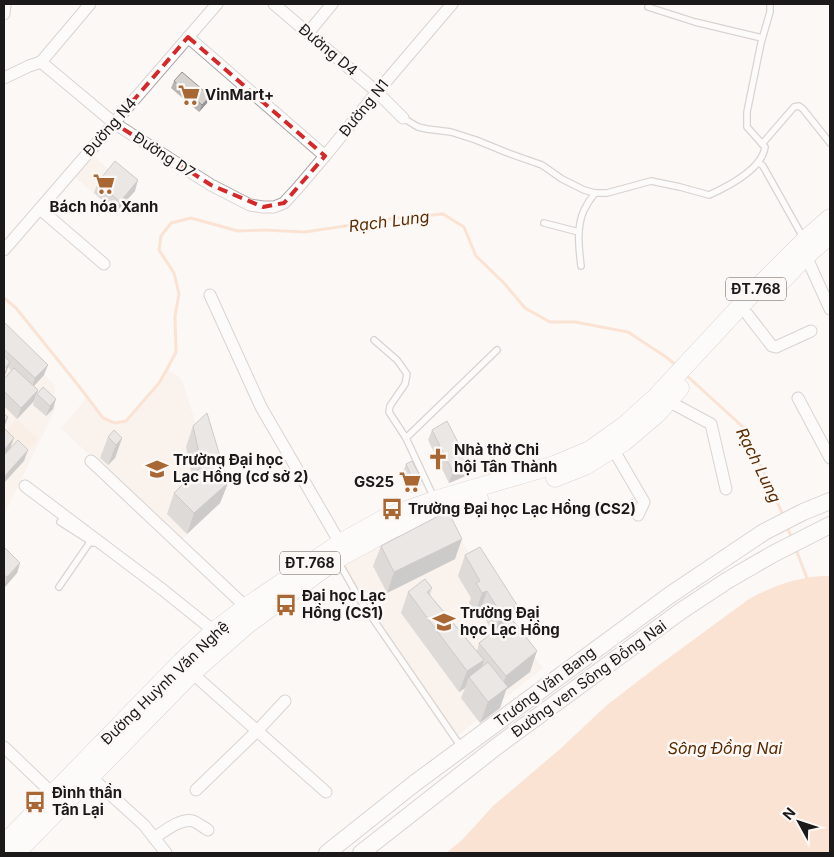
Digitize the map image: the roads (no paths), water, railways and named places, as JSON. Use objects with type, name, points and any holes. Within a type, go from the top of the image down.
[{"type":"main road","name":"Đường Huỳnh Văn Nghệ","points":[[16,853],[58,799],[182,662],[214,632],[246,607],[339,551],[435,500],[554,465],[590,450],[624,425],[685,374],[748,315],[830,218]]},
{"type":"main road","name":"Đường Huỳnh Văn Nghệ","points":[[389,523],[555,478],[585,466],[624,442],[658,414],[685,374],[761,284],[805,248],[830,235]]},
{"type":"main road","name":"Trương Văn Bang","points":[[327,853],[573,665],[670,595],[769,529],[830,501]]},
{"type":"main road","name":"Đường ven Sông Đồng Nai","points":[[361,853],[496,747],[681,611],[728,580],[830,525]]},
{"type":"main road","name":"Đường Huỳnh Văn Nghệ","points":[[4,844],[58,799],[90,776],[192,672],[339,551]]},
{"type":"street","points":[[4,78],[41,62],[90,4]]},
{"type":"street","name":"Đường N4","points":[[4,250],[217,4]]},
{"type":"street","name":"Đường D4","points":[[274,4],[377,92],[403,118]]},
{"type":"street","points":[[308,33],[332,4]]},
{"type":"street","name":"Đường N1","points":[[274,207],[284,203],[452,4]]},
{"type":"street","points":[[188,37],[325,156]]},
{"type":"street","name":"Đường D7","points":[[41,62],[114,123],[211,185],[250,205],[274,207]]},
{"type":"street","points":[[40,209],[104,264]]},
{"type":"street","points":[[805,248],[830,309]]},
{"type":"street","points":[[210,295],[261,407],[339,551]]},
{"type":"street","points":[[748,315],[772,346],[776,347],[811,332]]},
{"type":"street","points":[[798,398],[830,458]]},
{"type":"street","points":[[668,401],[712,424],[726,489]]},
{"type":"street","points":[[613,449],[644,502],[638,515]]},
{"type":"street","points":[[91,461],[246,607]]},
{"type":"street","points":[[25,486],[163,590],[214,632]]},
{"type":"street","points":[[192,672],[326,792]]},
{"type":"street","points":[[196,790],[285,701]]},
{"type":"street","points":[[4,746],[58,799]]},
{"type":"street","points":[[90,776],[144,824],[166,853]]},
{"type":"street","points":[[154,838],[185,821],[194,822],[208,830]]},
{"type":"lane","points":[[403,118],[418,127],[459,134],[542,165],[584,190],[595,193],[607,193],[650,181],[709,195],[751,170],[764,153],[765,147],[747,127],[747,112],[762,38],[770,12],[770,4]]},
{"type":"lane","points":[[648,7],[695,22],[762,38]]},
{"type":"lane","points":[[762,144],[794,107],[799,106],[830,144]]},
{"type":"lane","points":[[758,162],[763,166],[805,248]]},
{"type":"lane","points":[[581,266],[578,239],[580,223],[584,211],[595,193]]},
{"type":"lane","points":[[544,223],[579,232]]},
{"type":"lane","points":[[374,340],[397,360],[407,374],[406,384],[390,406],[389,412],[406,438],[435,500]]},
{"type":"lane","points":[[406,438],[498,350]]},
{"type":"lane","points":[[60,522],[90,542],[107,547]]},
{"type":"lane","points":[[59,587],[90,542]]},
{"type":"lane","points":[[339,551],[360,600],[459,744]]},
{"type":"water","name":"Sông Đồng Nai","points":[[830,576],[830,853],[446,853],[462,840],[493,806],[560,749],[607,705],[659,665],[749,599],[784,583]]},
{"type":"waterway","name":"Rạch Lung","points":[[4,298],[16,308],[103,418],[115,423],[126,421],[159,383],[176,352],[175,316],[179,294],[174,273],[159,250],[161,236],[171,223],[191,218],[238,231],[305,232],[389,219],[443,214],[464,227],[476,256],[504,283],[525,308],[550,322],[575,322],[628,332],[677,366]]},
{"type":"waterway","name":"Rạch Lung","points":[[685,374],[743,427],[783,515]]},
{"type":"waterway","name":"Rạch Lung","points":[[787,526],[792,539]]},
{"type":"waterway","name":"Rạch Lung","points":[[795,547],[808,581]]},
{"type":"place","name":"VinMart+","points":[[189,95]]},
{"type":"place","name":"Bách hóa Xanh","points":[[104,184]]},
{"type":"place","name":"Nhà thờ Chi hội Tân Thành","points":[[438,459]]},
{"type":"place","name":"Trường Đại học Lạc Hồng (cơ sở 2)","points":[[157,469]]},
{"type":"place","name":"GS25","points":[[410,482]]},
{"type":"place","name":"Trường Đại học Lạc Hồng (CS2)","points":[[392,509]]},
{"type":"place","name":"Đại học Lạc Hồng (CS1)","points":[[286,605]]},
{"type":"place","name":"Trường Đại học Lạc Hồng","points":[[444,622]]},
{"type":"place","name":"Đình thần Tân Lại","points":[[35,802]]}]
